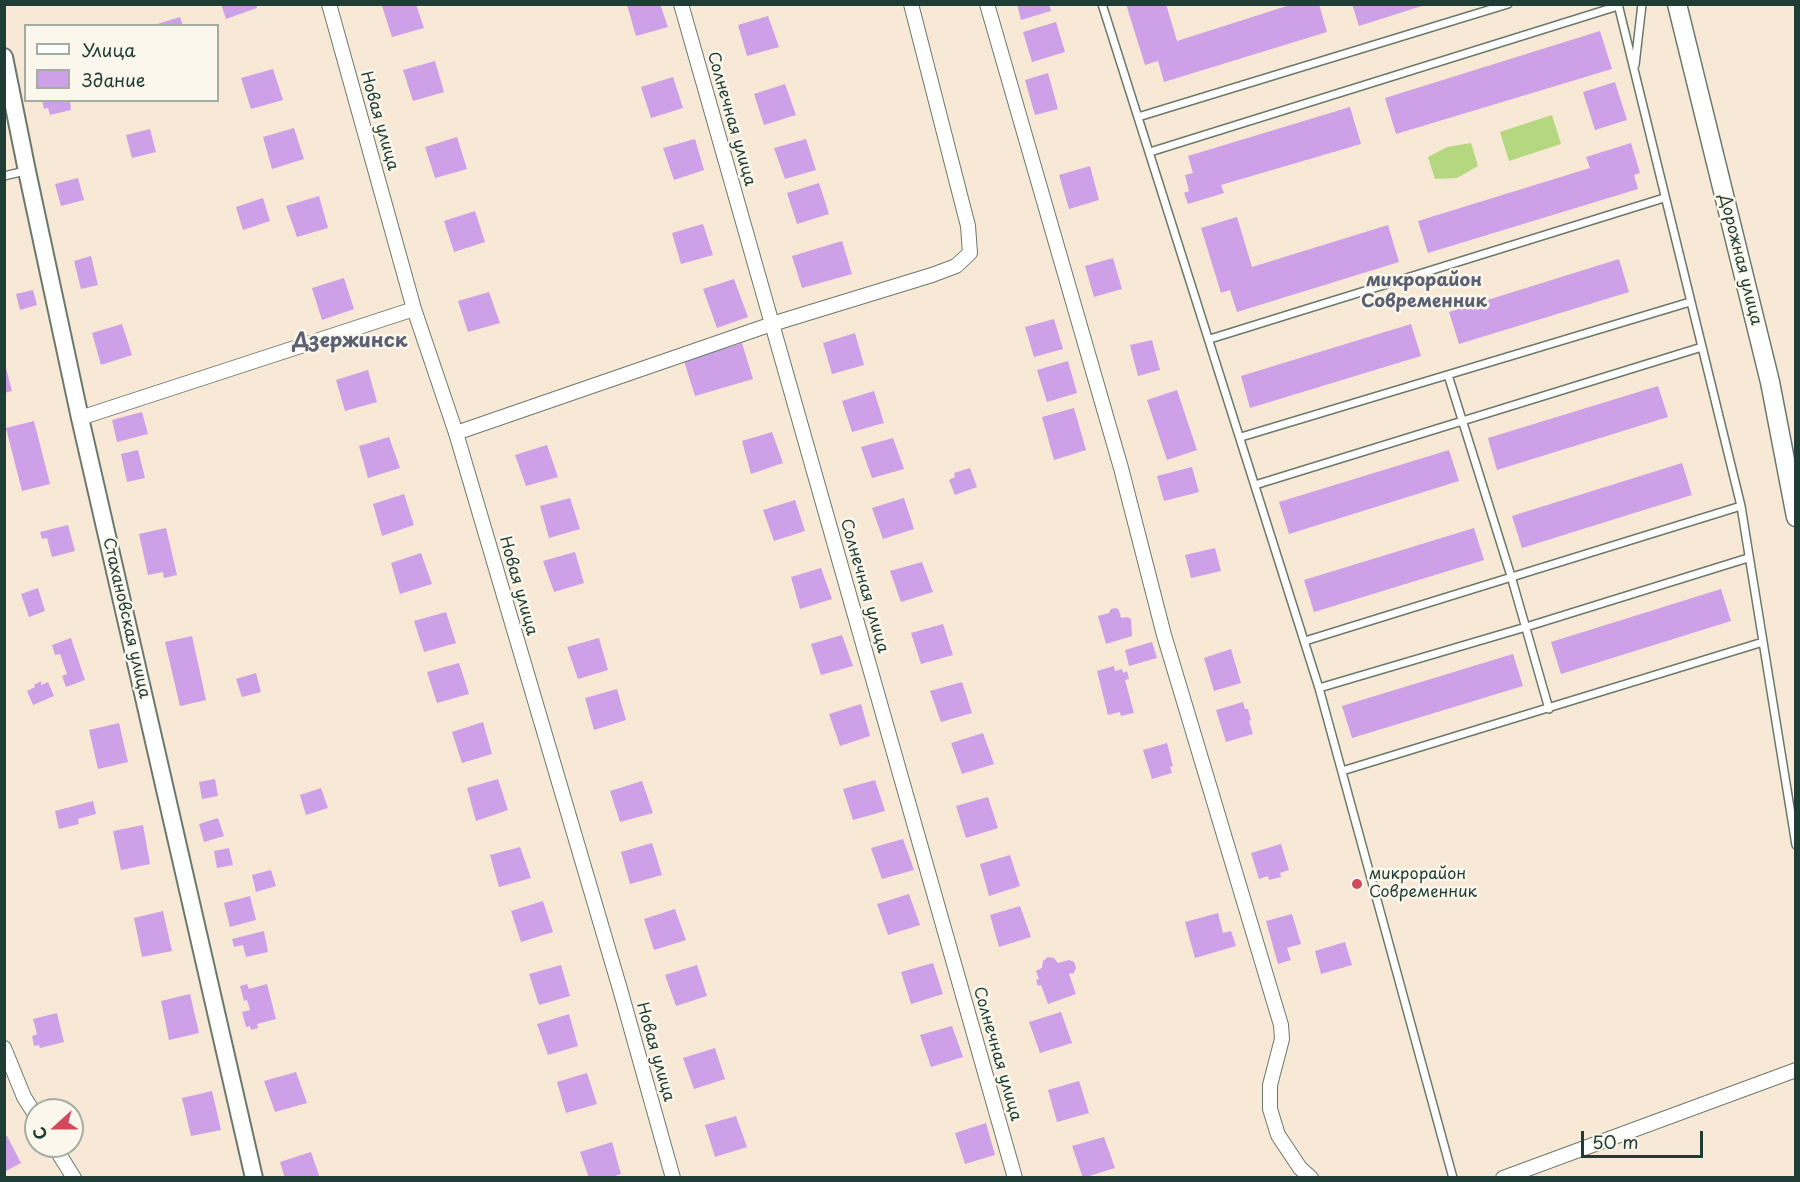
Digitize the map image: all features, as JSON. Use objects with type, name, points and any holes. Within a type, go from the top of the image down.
[{"type":"main road","name":"Дорожная улица","points":[[1677,4],[1770,382],[1796,517]]},
{"type":"street","name":"Новая улица","points":[[329,4],[414,309],[456,433],[674,1178]]},
{"type":"street","name":"Солнечная улица","points":[[681,4],[1015,1178]]},
{"type":"street","points":[[456,433],[772,324],[956,267],[970,253],[968,226],[911,4]]},
{"type":"street","points":[[987,4],[1121,468],[1164,634],[1281,1025],[1282,1039],[1270,1086],[1270,1108],[1278,1135],[1300,1168],[1311,1178]]},
{"type":"street","name":"Стахановская улица","points":[[4,57],[80,418],[254,1178]]},
{"type":"street","points":[[80,418],[414,309]]},
{"type":"street","points":[[4,1048],[25,1098]]},
{"type":"street","points":[[1509,1176],[1795,1071]]},
{"type":"street","points":[[62,1158],[74,1178]]},
{"type":"lane","points":[[1102,4],[1305,641],[1453,1178]]},
{"type":"lane","points":[[1138,117],[1508,4]]},
{"type":"lane","points":[[1634,71],[1642,4]]},
{"type":"lane","points":[[1150,153],[1618,5],[1741,506],[1796,844]]},
{"type":"lane","points":[[4,176],[27,171]]},
{"type":"lane","points":[[1210,339],[1664,198]]},
{"type":"lane","points":[[1241,437],[1690,302]]},
{"type":"lane","points":[[1255,484],[1702,347]]},
{"type":"lane","points":[[1448,375],[1512,576],[1549,709]]},
{"type":"lane","points":[[1305,641],[1741,506]]},
{"type":"lane","points":[[1319,688],[1748,558]]},
{"type":"lane","points":[[1342,771],[1763,642]]},
{"type":"green space","points":[[1552,115],[1561,144],[1509,161],[1500,132]]},
{"type":"green space","points":[[1471,143],[1478,166],[1457,178],[1435,179],[1428,157],[1447,147]]},
{"type":"building","points":[[221,4],[256,4],[257,8],[226,19]]},
{"type":"building","points":[[416,4],[424,28],[392,37],[382,6]]},
{"type":"building","points":[[660,4],[668,27],[636,36],[627,5]]},
{"type":"building","points":[[1017,4],[1049,4],[1051,11],[1021,20]]},
{"type":"building","points":[[1126,4],[1166,4],[1177,41],[1293,4],[1319,4],[1327,32],[1164,82],[1158,61],[1145,65]]},
{"type":"building","points":[[1352,4],[1425,4],[1425,5],[1359,26]]},
{"type":"building","points":[[768,16],[779,47],[747,56],[738,25]]},
{"type":"building","points":[[180,17],[182,24],[157,24]]},
{"type":"building","points":[[1056,22],[1065,52],[1032,62],[1023,32]]},
{"type":"building","points":[[1600,31],[1612,69],[1396,134],[1385,98]]},
{"type":"building","points":[[435,61],[444,92],[413,101],[403,70]]},
{"type":"building","points":[[273,69],[283,100],[251,109],[241,78]]},
{"type":"building","points":[[1048,73],[1058,109],[1035,115],[1025,80]]},
{"type":"building","points":[[673,77],[683,108],[651,118],[641,87]]},
{"type":"building","points":[[1615,82],[1627,120],[1595,130],[1583,92]]},
{"type":"building","points":[[785,84],[796,115],[764,125],[754,94]]},
{"type":"building","points":[[42,102],[70,102],[71,110],[50,115],[48,108],[44,109]]},
{"type":"building","points":[[1350,107],[1361,144],[1221,185],[1224,193],[1188,204],[1184,193],[1189,191],[1185,175],[1193,173],[1188,156]]},
{"type":"building","points":[[294,128],[304,159],[272,169],[263,137]]},
{"type":"building","points":[[150,129],[156,152],[132,158],[126,135]]},
{"type":"building","points":[[457,137],[467,169],[435,178],[425,147]]},
{"type":"building","points":[[695,139],[704,170],[674,180],[663,148]]},
{"type":"building","points":[[806,139],[816,170],[785,179],[774,148]]},
{"type":"building","points":[[1631,143],[1640,173],[1634,175],[1638,189],[1428,253],[1418,221],[1590,168],[1586,157]]},
{"type":"building","points":[[1090,166],[1099,200],[1069,209],[1059,175]]},
{"type":"building","points":[[78,178],[84,200],[61,206],[55,184]]},
{"type":"building","points":[[819,183],[829,214],[797,224],[787,193]]},
{"type":"building","points":[[319,196],[328,228],[297,237],[286,206]]},
{"type":"building","points":[[263,198],[270,221],[243,230],[236,207]]},
{"type":"building","points":[[475,211],[485,242],[454,252],[444,221]]},
{"type":"building","points":[[1237,217],[1252,267],[1388,225],[1399,262],[1237,312],[1230,290],[1221,293],[1201,228]]},
{"type":"building","points":[[703,224],[713,255],[681,264],[672,233]]},
{"type":"building","points":[[842,241],[852,274],[802,288],[792,256]]},
{"type":"building","points":[[91,256],[98,285],[81,289],[74,261]]},
{"type":"building","points":[[1113,258],[1122,289],[1094,297],[1085,266]]},
{"type":"building","points":[[1619,259],[1629,292],[1459,344],[1449,312]]},
{"type":"building","points":[[344,278],[354,309],[322,320],[312,288]]},
{"type":"building","points":[[734,279],[748,317],[717,328],[703,289]]},
{"type":"building","points":[[33,290],[37,305],[20,310],[16,294]]},
{"type":"building","points":[[489,292],[500,323],[468,332],[458,301]]},
{"type":"building","points":[[1054,319],[1063,349],[1034,357],[1025,327]]},
{"type":"building","points":[[122,324],[132,355],[101,365],[92,333]]},
{"type":"building","points":[[1411,324],[1421,356],[1250,408],[1241,376]]},
{"type":"building","points":[[855,333],[864,365],[832,374],[823,343]]},
{"type":"building","points":[[1152,340],[1160,370],[1138,376],[1130,345]]},
{"type":"building","points":[[742,343],[753,379],[695,396],[684,361]]},
{"type":"building","points":[[1068,361],[1077,393],[1047,402],[1037,370]]},
{"type":"building","points":[[4,365],[12,391],[4,393]]},
{"type":"building","points":[[368,370],[377,402],[345,411],[336,380]]},
{"type":"building","points":[[1658,386],[1668,417],[1497,470],[1488,438]]},
{"type":"building","points":[[1177,390],[1197,450],[1167,460],[1147,400]]},
{"type":"building","points":[[874,391],[884,423],[852,432],[842,401]]},
{"type":"building","points":[[1074,408],[1086,450],[1054,460],[1042,417]]},
{"type":"building","points":[[142,412],[148,434],[117,442],[112,420]]},
{"type":"building","points":[[34,421],[50,484],[22,491],[6,428]]},
{"type":"building","points":[[772,432],[783,463],[751,474],[742,441]]},
{"type":"building","points":[[389,437],[400,468],[368,478],[359,446]]},
{"type":"building","points":[[893,438],[904,469],[872,478],[861,447]]},
{"type":"building","points":[[547,445],[558,477],[526,486],[515,455]]},
{"type":"building","points":[[138,450],[145,478],[127,482],[121,454]]},
{"type":"building","points":[[1449,450],[1459,481],[1289,534],[1279,502]]},
{"type":"building","points":[[1682,463],[1692,495],[1522,548],[1512,516]]},
{"type":"building","points":[[1192,467],[1199,492],[1164,501],[1157,476]]},
{"type":"building","points":[[970,468],[977,487],[955,495],[949,480],[955,477],[954,473]]},
{"type":"building","points":[[404,494],[414,525],[382,536],[373,504]]},
{"type":"building","points":[[570,498],[580,529],[549,538],[540,506]]},
{"type":"building","points":[[904,498],[914,529],[883,539],[872,508]]},
{"type":"building","points":[[795,500],[805,531],[774,541],[763,510]]},
{"type":"building","points":[[68,525],[75,551],[52,557],[47,538],[42,539],[40,532]]},
{"type":"building","points":[[166,528],[177,575],[164,578],[163,572],[148,575],[139,534]]},
{"type":"building","points":[[1474,528],[1484,560],[1314,612],[1304,580]]},
{"type":"building","points":[[1215,548],[1221,571],[1191,578],[1185,555]]},
{"type":"building","points":[[575,552],[584,583],[554,592],[543,561]]},
{"type":"building","points":[[421,553],[432,584],[400,594],[391,563]]},
{"type":"building","points":[[922,562],[933,592],[901,602],[890,571]]},
{"type":"building","points":[[821,568],[832,599],[800,609],[791,577]]},
{"type":"building","points":[[38,588],[45,611],[29,617],[21,594]]},
{"type":"building","points":[[1721,589],[1731,621],[1561,674],[1551,642]]},
{"type":"building","points":[[1116,608],[1121,618],[1131,619],[1132,636],[1106,644],[1098,616]]},
{"type":"building","points":[[446,612],[456,643],[424,652],[414,621]]},
{"type":"building","points":[[943,624],[953,655],[921,664],[911,633]]},
{"type":"building","points":[[842,635],[853,666],[821,675],[811,644]]},
{"type":"building","points":[[192,636],[206,700],[180,706],[165,642]]},
{"type":"building","points":[[71,638],[85,680],[66,687],[62,676],[67,674],[60,654],[55,655],[52,645]]},
{"type":"building","points":[[599,638],[608,670],[578,679],[567,647]]},
{"type":"building","points":[[1152,642],[1157,658],[1129,666],[1125,650]]},
{"type":"building","points":[[1231,649],[1241,683],[1214,691],[1204,658]]},
{"type":"building","points":[[1513,654],[1523,686],[1352,738],[1342,706]]},
{"type":"building","points":[[459,663],[469,694],[437,703],[427,672]]},
{"type":"building","points":[[1114,666],[1115,671],[1122,669],[1123,673],[1127,671],[1129,679],[1125,680],[1134,713],[1121,716],[1120,712],[1108,715],[1097,671]]},
{"type":"building","points":[[256,673],[261,692],[242,697],[236,679]]},
{"type":"building","points":[[41,681],[41,685],[48,682],[54,696],[33,705],[27,691]]},
{"type":"building","points":[[962,682],[972,713],[941,722],[930,691]]},
{"type":"building","points":[[617,689],[626,720],[594,730],[585,698]]},
{"type":"building","points":[[1243,702],[1245,709],[1248,709],[1253,734],[1226,742],[1216,710]]},
{"type":"building","points":[[861,704],[870,736],[840,746],[829,714]]},
{"type":"building","points":[[483,722],[492,754],[462,763],[452,732]]},
{"type":"building","points":[[119,723],[128,762],[98,769],[89,730]]},
{"type":"building","points":[[983,733],[994,764],[962,774],[951,743]]},
{"type":"building","points":[[1167,743],[1173,766],[1170,767],[1172,773],[1152,779],[1143,750]]},
{"type":"building","points":[[215,779],[218,796],[202,799],[199,782]]},
{"type":"building","points":[[498,779],[508,810],[476,821],[467,788]]},
{"type":"building","points":[[875,780],[885,811],[853,820],[843,789]]},
{"type":"building","points":[[642,781],[653,813],[620,822],[610,791]]},
{"type":"building","points":[[321,788],[328,808],[306,815],[300,795]]},
{"type":"building","points":[[988,797],[998,828],[966,838],[956,806]]},
{"type":"building","points":[[93,801],[96,814],[78,819],[79,824],[59,829],[55,811]]},
{"type":"building","points":[[218,818],[224,836],[204,842],[199,824]]},
{"type":"building","points":[[143,825],[150,864],[121,870],[113,831]]},
{"type":"building","points":[[903,839],[914,870],[882,879],[871,848]]},
{"type":"building","points":[[652,843],[662,875],[630,884],[621,852]]},
{"type":"building","points":[[1281,844],[1289,870],[1280,873],[1281,877],[1269,880],[1268,876],[1259,879],[1251,853]]},
{"type":"building","points":[[520,847],[531,878],[499,887],[490,855]]},
{"type":"building","points":[[229,848],[233,865],[217,868],[214,851]]},
{"type":"building","points":[[1010,855],[1020,886],[989,896],[980,864]]},
{"type":"building","points":[[271,870],[276,886],[256,892],[252,875]]},
{"type":"building","points":[[909,894],[920,925],[888,935],[877,904]]},
{"type":"building","points":[[250,896],[256,920],[230,927],[224,903]]},
{"type":"building","points":[[543,901],[553,932],[521,942],[511,911]]},
{"type":"building","points":[[1020,906],[1031,937],[999,947],[990,915]]},
{"type":"building","points":[[675,909],[686,940],[654,950],[644,919]]},
{"type":"building","points":[[163,911],[172,951],[142,957],[134,918]]},
{"type":"building","points":[[1218,913],[1223,933],[1231,931],[1236,946],[1195,958],[1185,922]]},
{"type":"building","points":[[1292,914],[1301,944],[1287,948],[1291,960],[1278,964],[1266,921]]},
{"type":"building","points":[[264,931],[268,952],[246,957],[243,945],[234,947],[232,939]]},
{"type":"building","points":[[1345,942],[1352,965],[1321,974],[1315,951]]},
{"type":"building","points":[[1048,957],[1054,958],[1058,963],[1069,960],[1074,962],[1076,968],[1074,973],[1069,974],[1076,994],[1048,1004],[1041,985],[1038,986],[1036,980],[1039,979],[1036,971],[1042,968],[1043,961]]},
{"type":"building","points":[[933,963],[943,994],[911,1004],[901,972]]},
{"type":"building","points":[[561,965],[570,996],[539,1005],[529,974]]},
{"type":"building","points":[[697,965],[707,996],[676,1006],[665,975]]},
{"type":"building","points":[[247,984],[249,989],[267,984],[276,1019],[257,1024],[258,1028],[251,1030],[250,1026],[246,1027],[242,1012],[250,1010],[247,1000],[244,1001],[240,986]]},
{"type":"building","points":[[190,994],[199,1033],[169,1040],[161,1001]]},
{"type":"building","points":[[1061,1012],[1072,1043],[1040,1053],[1029,1022]]},
{"type":"building","points":[[57,1013],[64,1042],[40,1048],[39,1045],[34,1046],[32,1036],[37,1034],[33,1019]]},
{"type":"building","points":[[569,1014],[578,1046],[548,1055],[537,1024]]},
{"type":"building","points":[[952,1026],[963,1057],[931,1067],[920,1035]]},
{"type":"building","points":[[715,1048],[725,1079],[694,1089],[683,1058]]},
{"type":"building","points":[[296,1072],[307,1103],[275,1112],[264,1081]]},
{"type":"building","points":[[587,1073],[597,1104],[566,1113],[557,1082]]},
{"type":"building","points":[[1079,1081],[1089,1113],[1057,1122],[1048,1090]]},
{"type":"building","points":[[212,1091],[221,1130],[191,1136],[182,1098]]},
{"type":"building","points":[[736,1116],[747,1147],[715,1157],[705,1125]]},
{"type":"building","points":[[986,1123],[995,1155],[965,1164],[955,1133]]},
{"type":"building","points":[[7,1136],[21,1163],[4,1172],[4,1137]]},
{"type":"building","points":[[1104,1137],[1115,1168],[1083,1178],[1072,1146]]},
{"type":"building","points":[[612,1142],[621,1174],[609,1178],[589,1178],[580,1152]]},
{"type":"building","points":[[311,1152],[320,1178],[285,1178],[280,1162]]},
{"type":"place","name":"микрорайон Современник","points":[[1357,884]]},
{"type":"district","name":"микрорайон Современник","points":[[1424,291]]},
{"type":"district","name":"Дзержинск","points":[[350,341]]}]
